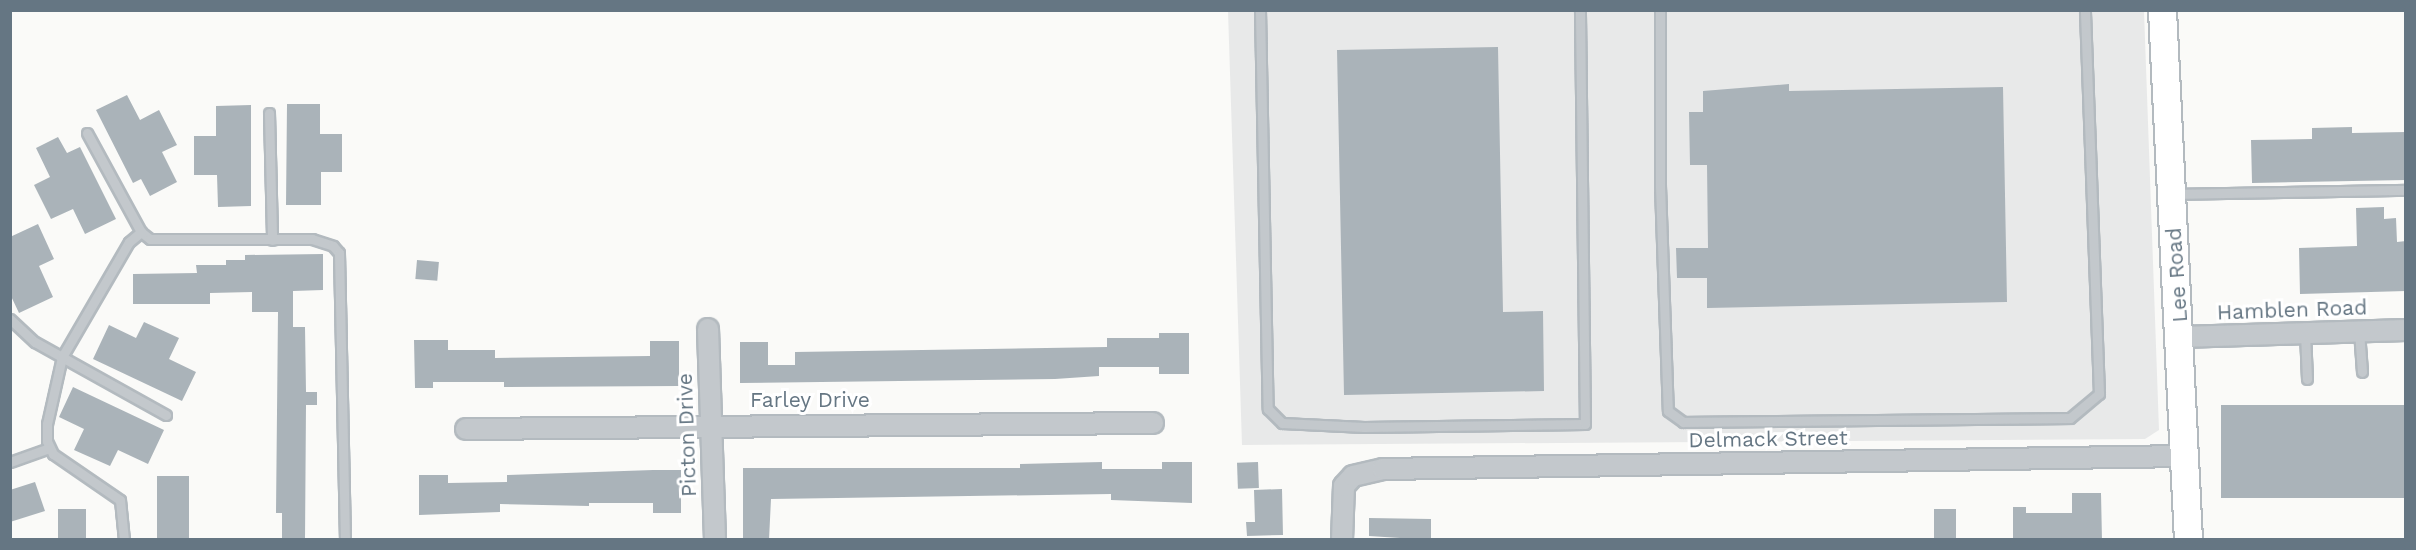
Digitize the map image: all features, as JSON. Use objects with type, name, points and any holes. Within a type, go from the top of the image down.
[{"type":"main road","name":"Lee Road","points":[[2162,10],[2181,338],[2188,540]]},
{"type":"street","name":"Picton Drive","points":[[708,328],[715,540]]},
{"type":"street","name":"Hamblen Road","points":[[2181,338],[2406,330]]},
{"type":"street","name":"Farley Drive","points":[[466,429],[710,425],[1153,423]]},
{"type":"street","name":"Delmack Street","points":[[1342,540],[1341,500],[1344,486],[1353,477],[1383,469],[2185,456]]},
{"type":"lane","points":[[1260,10],[1268,409],[1282,423],[1364,427],[1585,424],[1580,10]]},
{"type":"lane","points":[[1660,10],[1660,186],[1668,411],[1683,422],[2070,418],[2099,394],[2085,10]]},
{"type":"lane","points":[[269,113],[272,240]]},
{"type":"lane","points":[[87,133],[141,232],[150,239],[162,242],[323,241],[339,253],[345,540]]},
{"type":"lane","points":[[2171,194],[2406,190]]},
{"type":"lane","points":[[124,540],[120,500],[62,462],[49,448],[50,397],[62,357],[129,242],[141,232]]},
{"type":"lane","points":[[10,320],[20,332],[166,415]]},
{"type":"lane","points":[[2359,331],[2362,372]]},
{"type":"lane","points":[[2305,333],[2307,379]]},
{"type":"lane","points":[[10,462],[49,448]]},
{"type":"shaded area","points":[[1228,11],[2144,11],[2159,430],[2145,439],[1242,445]]},
{"type":"building","points":[[1498,47],[1503,312],[1543,311],[1544,391],[1344,395],[1337,50]]},
{"type":"building","points":[[1789,84],[1789,91],[2003,87],[2007,302],[1707,308],[1707,278],[1677,278],[1676,248],[1708,248],[1707,165],[1690,165],[1689,112],[1703,112],[1703,91]]},
{"type":"building","points":[[127,95],[140,120],[159,110],[177,145],[162,152],[177,182],[150,196],[141,179],[133,183],[96,110]]},
{"type":"building","points":[[287,104],[320,104],[320,134],[342,134],[342,172],[321,172],[321,205],[286,205]]},
{"type":"building","points":[[251,105],[251,206],[218,207],[217,175],[194,175],[194,136],[216,136],[216,106]]},
{"type":"building","points":[[2352,127],[2352,133],[2406,132],[2406,180],[2252,183],[2251,140],[2312,139],[2312,128]]},
{"type":"building","points":[[58,137],[67,153],[80,147],[116,219],[85,234],[73,209],[51,219],[34,185],[50,177],[36,148]]},
{"type":"building","points":[[2384,207],[2384,219],[2396,218],[2397,242],[2406,241],[2406,291],[2300,294],[2299,248],[2357,246],[2356,208]]},
{"type":"building","points":[[38,224],[54,259],[39,266],[53,297],[19,313],[10,294],[10,237]]},
{"type":"building","points":[[323,254],[323,290],[293,291],[293,327],[305,327],[306,392],[317,392],[317,405],[306,405],[305,540],[282,540],[282,513],[276,513],[278,312],[252,312],[252,292],[210,293],[210,304],[133,304],[133,274],[197,273],[196,265],[226,265],[226,260],[245,260],[245,255]]},
{"type":"building","points":[[417,260],[439,262],[437,281],[415,279]]},
{"type":"building","points":[[144,322],[179,338],[169,359],[196,372],[182,401],[93,359],[109,325],[136,338]]},
{"type":"building","points":[[1159,333],[1189,333],[1189,374],[1159,374],[1159,367],[1099,367],[1099,376],[1055,379],[740,383],[740,342],[768,342],[768,365],[795,365],[795,352],[1107,347],[1107,338],[1159,338]]},
{"type":"building","points":[[414,340],[448,340],[448,350],[495,350],[495,358],[650,356],[650,341],[679,341],[679,386],[504,387],[504,382],[433,382],[433,388],[415,388]]},
{"type":"building","points":[[73,387],[164,430],[148,464],[118,450],[110,466],[74,450],[84,429],[59,417]]},
{"type":"building","points":[[2221,405],[2406,405],[2406,498],[2221,498]]},
{"type":"building","points":[[1102,462],[1102,469],[1162,469],[1162,462],[1192,462],[1192,503],[1111,500],[1111,494],[771,499],[769,540],[743,540],[743,468],[1020,468],[1020,464]]},
{"type":"building","points":[[1258,462],[1259,488],[1238,489],[1237,463]]},
{"type":"building","points":[[681,470],[681,513],[653,513],[653,503],[589,503],[589,506],[500,504],[500,512],[419,515],[419,475],[448,475],[448,483],[507,482],[507,475]]},
{"type":"building","points":[[157,476],[189,476],[189,540],[157,540]]},
{"type":"building","points":[[35,482],[45,511],[10,522],[10,490]]},
{"type":"building","points":[[1282,489],[1283,535],[1247,536],[1246,522],[1255,522],[1254,490]]},
{"type":"building","points":[[2072,493],[2101,493],[2102,540],[2013,538],[2013,507],[2026,507],[2026,513],[2072,513]]},
{"type":"building","points":[[58,509],[86,509],[86,540],[58,540]]},
{"type":"building","points":[[1934,509],[1956,509],[1956,540],[1934,540]]},
{"type":"building","points":[[1369,518],[1431,519],[1431,540],[1369,536]]}]
